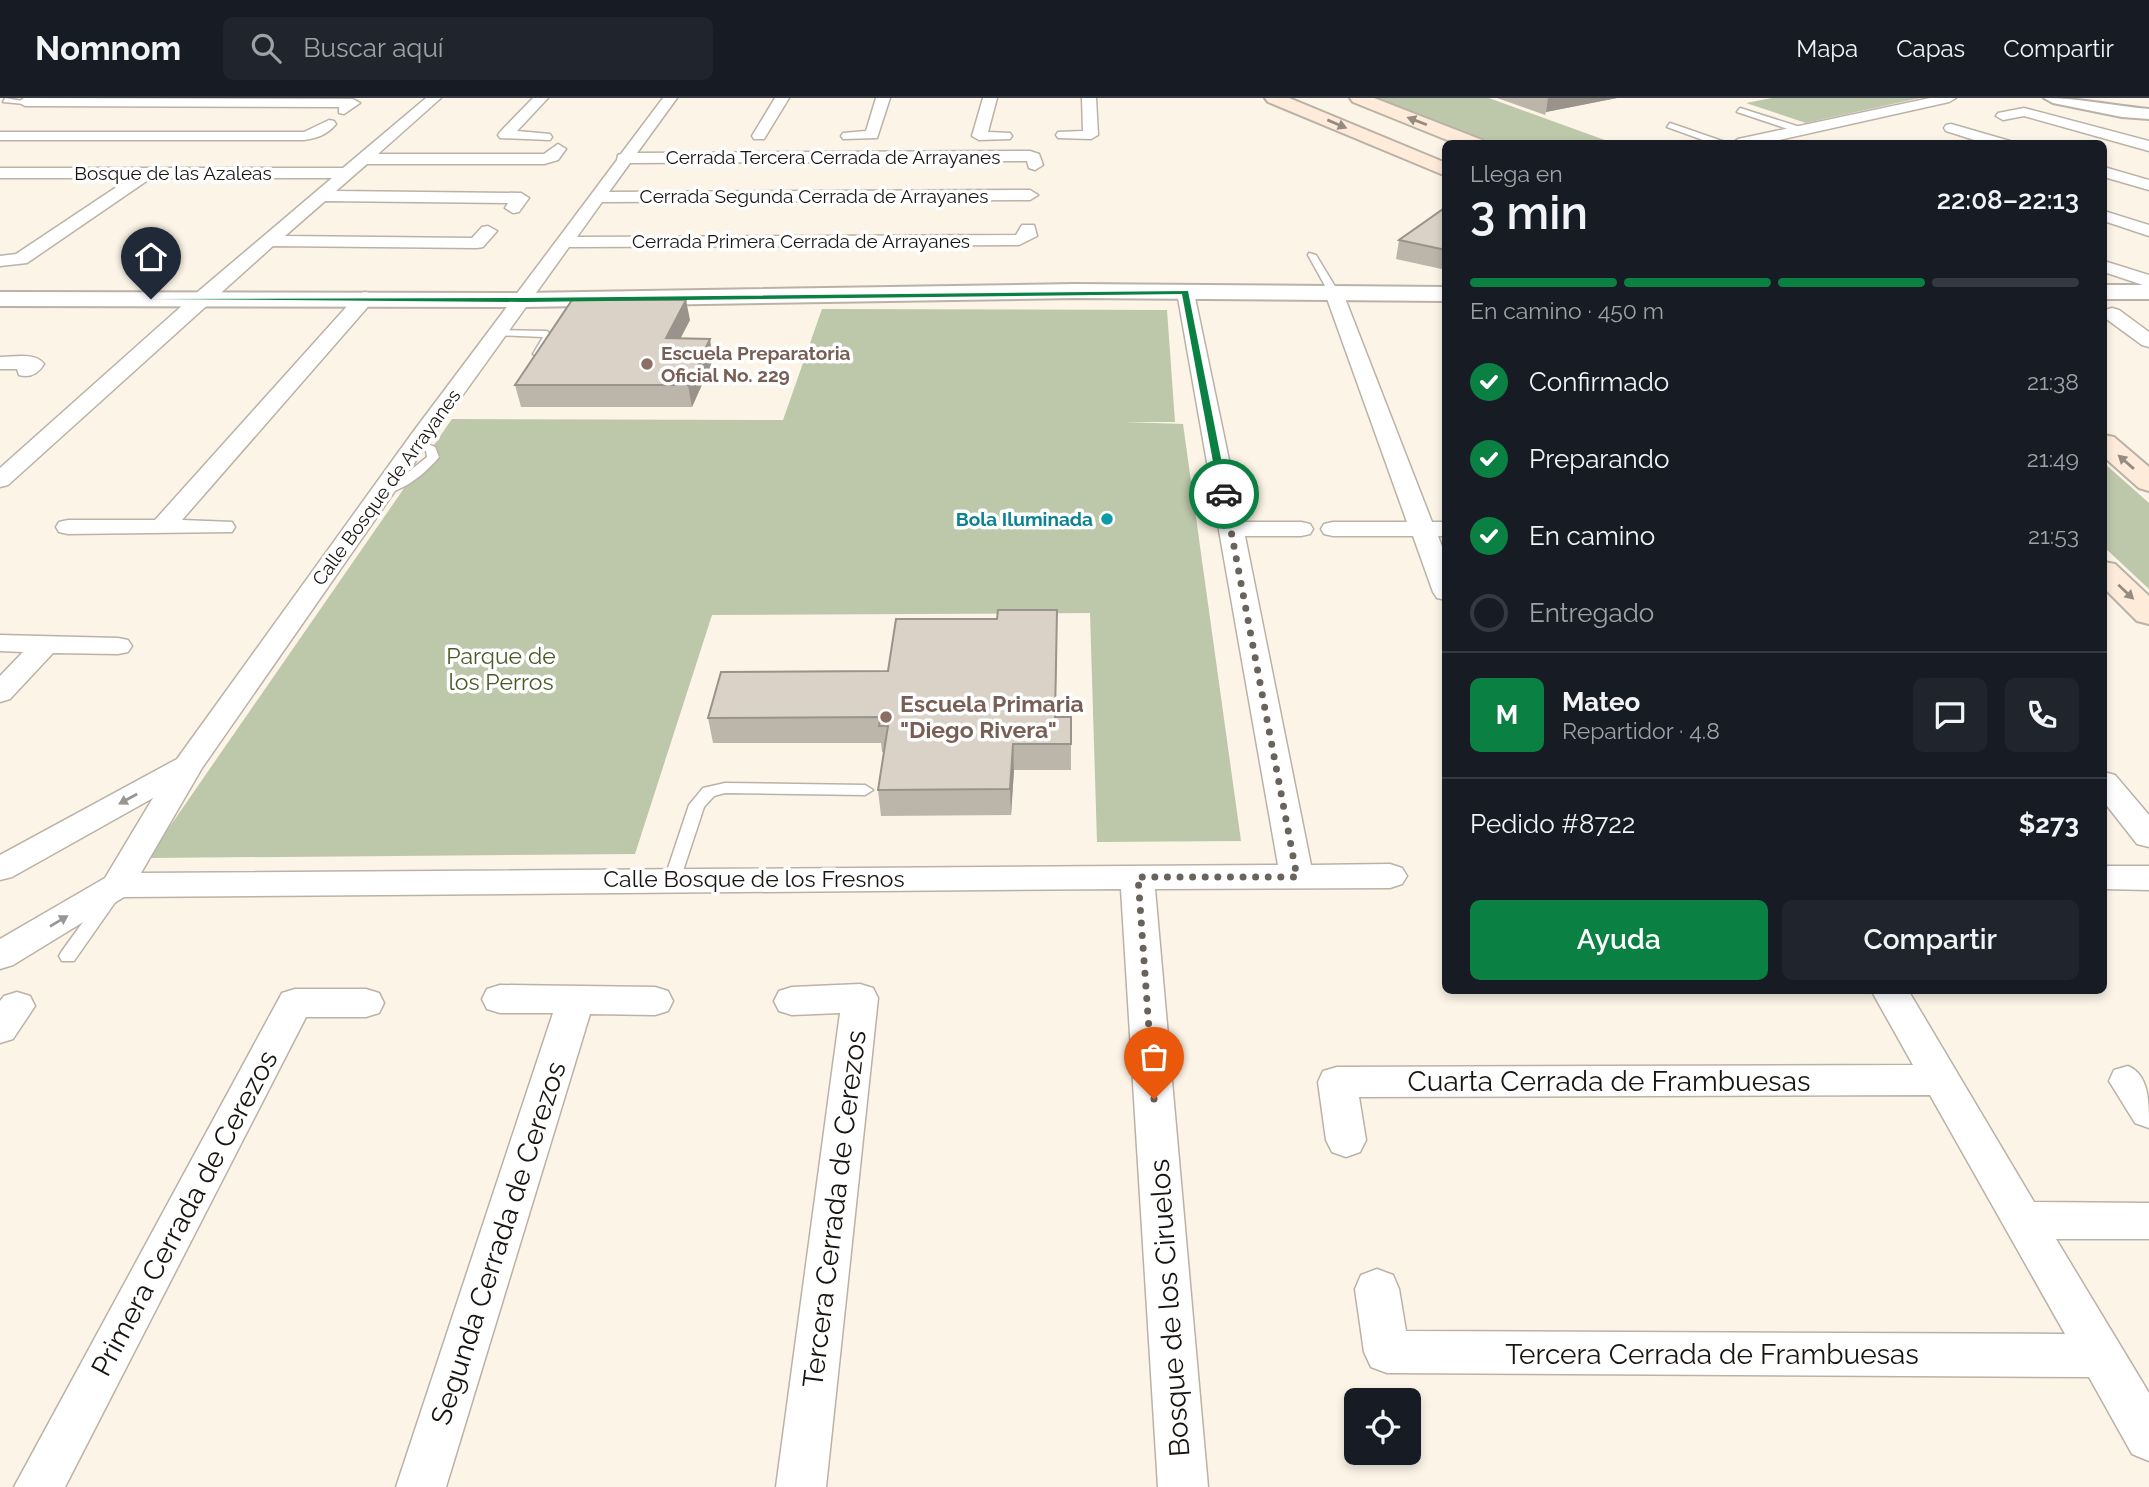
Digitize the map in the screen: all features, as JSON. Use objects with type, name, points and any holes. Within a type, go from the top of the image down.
[{"type":"main road","points":[[1274,98],[1442,168]]},
{"type":"main road","points":[[1359,98],[1465,140]]},
{"type":"main road","points":[[2107,446],[2149,482]]},
{"type":"main road","points":[[2107,573],[2149,614]]},
{"type":"street","points":[[0,480],[201,299],[434,98]]},
{"type":"street","points":[[541,98],[505,135],[545,137]]},
{"type":"street","name":"Calle Bosque de Arrayanes","points":[[117,886],[188,766],[417,442],[524,300],[623,158],[670,98]]},
{"type":"street","points":[[779,136],[754,136],[782,98]]},
{"type":"street","points":[[848,136],[872,135],[883,98]]},
{"type":"street","points":[[990,98],[979,136],[1005,136]]},
{"type":"street","points":[[1063,135],[1091,135],[1089,98]]},
{"type":"street","points":[[1756,140],[1949,98]]},
{"type":"street","points":[[2053,98],[2122,112]]},
{"type":"street","points":[[2097,98],[2149,129]]},
{"type":"street","points":[[2143,98],[2149,101]]},
{"type":"street","points":[[0,116],[22,99],[353,103],[344,110]]},
{"type":"street","points":[[2003,116],[2024,112],[2149,129]]},
{"type":"street","points":[[0,136],[309,136],[329,124]]},
{"type":"street","points":[[1933,133],[1958,126],[1995,140]]},
{"type":"street","points":[[364,159],[544,159],[553,157],[558,149]]},
{"type":"street","name":"Cerrada Tercera Cerrada de Arrayanes","points":[[623,158],[1030,156],[1034,157],[1035,165]]},
{"type":"street","name":"Bosque de las Azaleas","points":[[0,173],[347,173]]},
{"type":"street","points":[[0,187],[23,173]]},
{"type":"street","points":[[2107,173],[2149,185]]},
{"type":"street","points":[[0,261],[21,259],[146,174]]},
{"type":"street","name":"Cerrada Segunda Cerrada de Arrayanes","points":[[597,197],[1030,194]]},
{"type":"street","points":[[321,196],[521,198],[513,208]]},
{"type":"street","points":[[2107,217],[2149,231]]},
{"type":"street","name":"Cerrada Primera Cerrada de Arrayanes","points":[[565,242],[1019,240],[1028,236],[1028,229]]},
{"type":"street","points":[[269,241],[477,243],[488,231]]},
{"type":"street","points":[[2107,267],[2149,281]]},
{"type":"street","points":[[0,299],[524,300],[1185,292],[1442,294]]},
{"type":"street","points":[[1185,292],[1297,877]]},
{"type":"street","points":[[2107,292],[2149,292]]},
{"type":"street","points":[[1334,293],[1434,529],[1442,571]]},
{"type":"street","points":[[163,526],[365,298]]},
{"type":"street","points":[[2112,314],[2149,341]]},
{"type":"street","points":[[0,363],[33,363],[26,371]]},
{"type":"street","points":[[68,527],[223,527]]},
{"type":"street","points":[[1231,529],[1301,529]]},
{"type":"street","points":[[1333,529],[1434,529]]},
{"type":"street","points":[[0,643],[118,646]]},
{"type":"street","points":[[0,693],[44,646]]},
{"type":"street","points":[[0,869],[188,766]]},
{"type":"street","points":[[2107,786],[2149,836]]},
{"type":"street","name":"Calle Bosque de los Fresnos","points":[[117,886],[1390,876]]},
{"type":"street","name":"Bosque de los Ciruelos","points":[[1138,877],[1183,1487]]},
{"type":"street","points":[[2107,878],[2149,878]]},
{"type":"street","points":[[0,956],[117,886]]},
{"type":"street","points":[[1891,994],[2149,1438]]},
{"type":"street","name":"Tercera Cerrada de Cerezos","points":[[792,1001],[860,998],[801,1487]]},
{"type":"street","points":[[500,999],[655,1001]]},
{"type":"street","name":"Segunda Cerrada de Cerezos","points":[[421,1487],[576,1000]]},
{"type":"street","name":"Primera Cerrada de Cerezos","points":[[39,1487],[295,1003],[366,1003]]},
{"type":"street","name":"Cuarta Cerrada de Frambuesas","points":[[1346,1140],[1337,1082],[1940,1080]]},
{"type":"street","points":[[2149,1081],[2128,1081],[2149,1112]]},
{"type":"street","points":[[2022,1220],[2149,1222]]},
{"type":"street","name":"Tercera Cerrada de Frambuesas","points":[[1377,1289],[1387,1352],[2101,1356]]},
{"type":"lane","points":[[1740,110],[1800,130]]},
{"type":"lane","points":[[1670,125],[1710,140]]},
{"type":"lane","points":[[1312,255],[1334,293]]},
{"type":"lane","points":[[499,333],[547,334],[548,337],[532,365]]},
{"type":"lane","points":[[672,880],[697,805],[709,793],[725,788],[865,790]]},
{"type":"lane","points":[[68,956],[117,886]]},
{"type":"green space","points":[[1373,98],[1489,98],[1605,140],[1480,140]]},
{"type":"green space","points":[[1772,98],[1920,98],[1806,123],[1746,103]]},
{"type":"green space","name":"Parque de los Perros","points":[[822,309],[1167,310],[1175,422],[1125,422],[1183,424],[1241,841],[1097,842],[1090,613],[712,615],[635,854],[148,858],[452,419],[783,420]]},
{"type":"green space","points":[[2107,466],[2149,503],[2149,589],[2107,550]]},
{"type":"building","points":[[1442,210],[1442,249],[1399,240]]},
{"type":"building","points":[[572,300],[686,300],[666,338],[710,339],[688,385],[515,385]]},
{"type":"building","points":[[998,610],[1057,610],[1055,717],[1071,717],[1071,744],[1013,744],[1010,789],[878,790],[888,726],[879,726],[881,717],[708,718],[721,672],[888,671],[896,619],[997,619]]},
{"type":"way so far","points":[[1154,1099],[1138,877],[1297,877],[1224,494]]},
{"type":"place","name":"Escuela Preparatoria Oficial No. 229","points":[[647,364]]},
{"type":"place","name":"Bola Iluminada","points":[[1107,519]]},
{"type":"place","name":"Escuela Primaria \"Diego Rivera\"","points":[[886,717]]},
{"type":"route","points":[[151,299],[524,300],[1075,291],[1185,292],[1224,494]]}]
